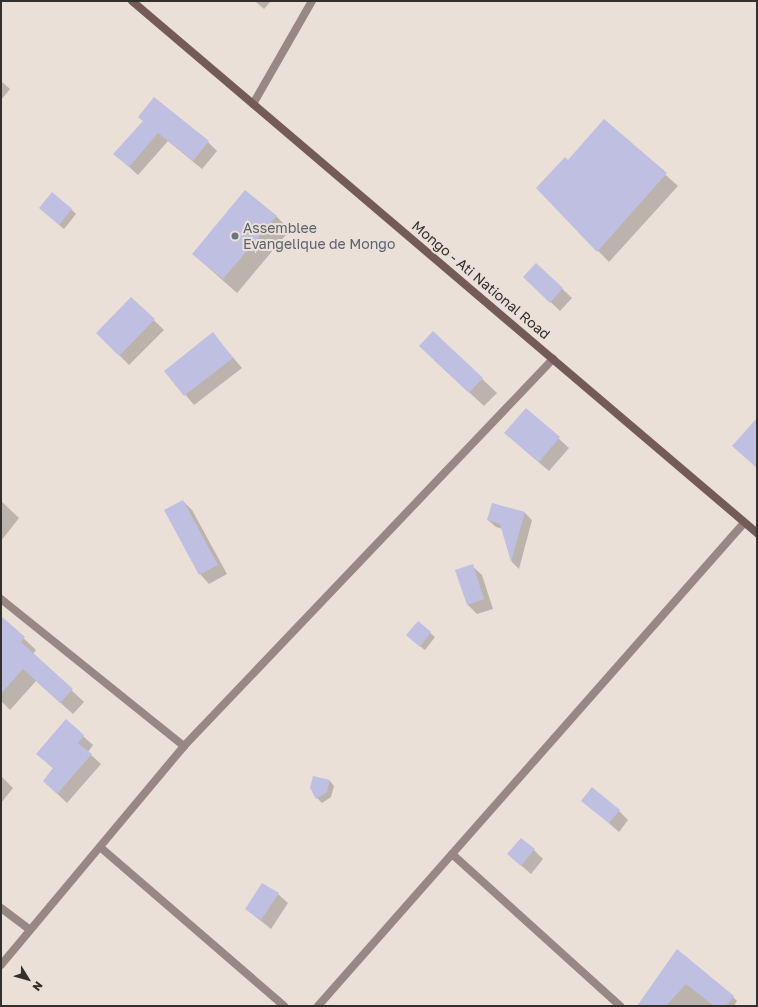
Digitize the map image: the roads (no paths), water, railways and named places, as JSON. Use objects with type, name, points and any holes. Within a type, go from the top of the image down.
[{"type":"main road","name":"Mongo - Ati National Road","points":[[132,1],[757,534]]},
{"type":"street","points":[[253,104],[312,1]]},
{"type":"street","points":[[1,965],[29,929],[184,746],[553,359]]},
{"type":"street","points":[[318,1006],[744,523]]},
{"type":"street","points":[[1,599],[184,746]]},
{"type":"street","points":[[100,847],[284,1006]]},
{"type":"street","points":[[452,854],[620,1006]]},
{"type":"street","points":[[1,908],[29,929]]},
{"type":"place","name":"Assemblee Evangelique de Mongo","points":[[235,236]]}]
